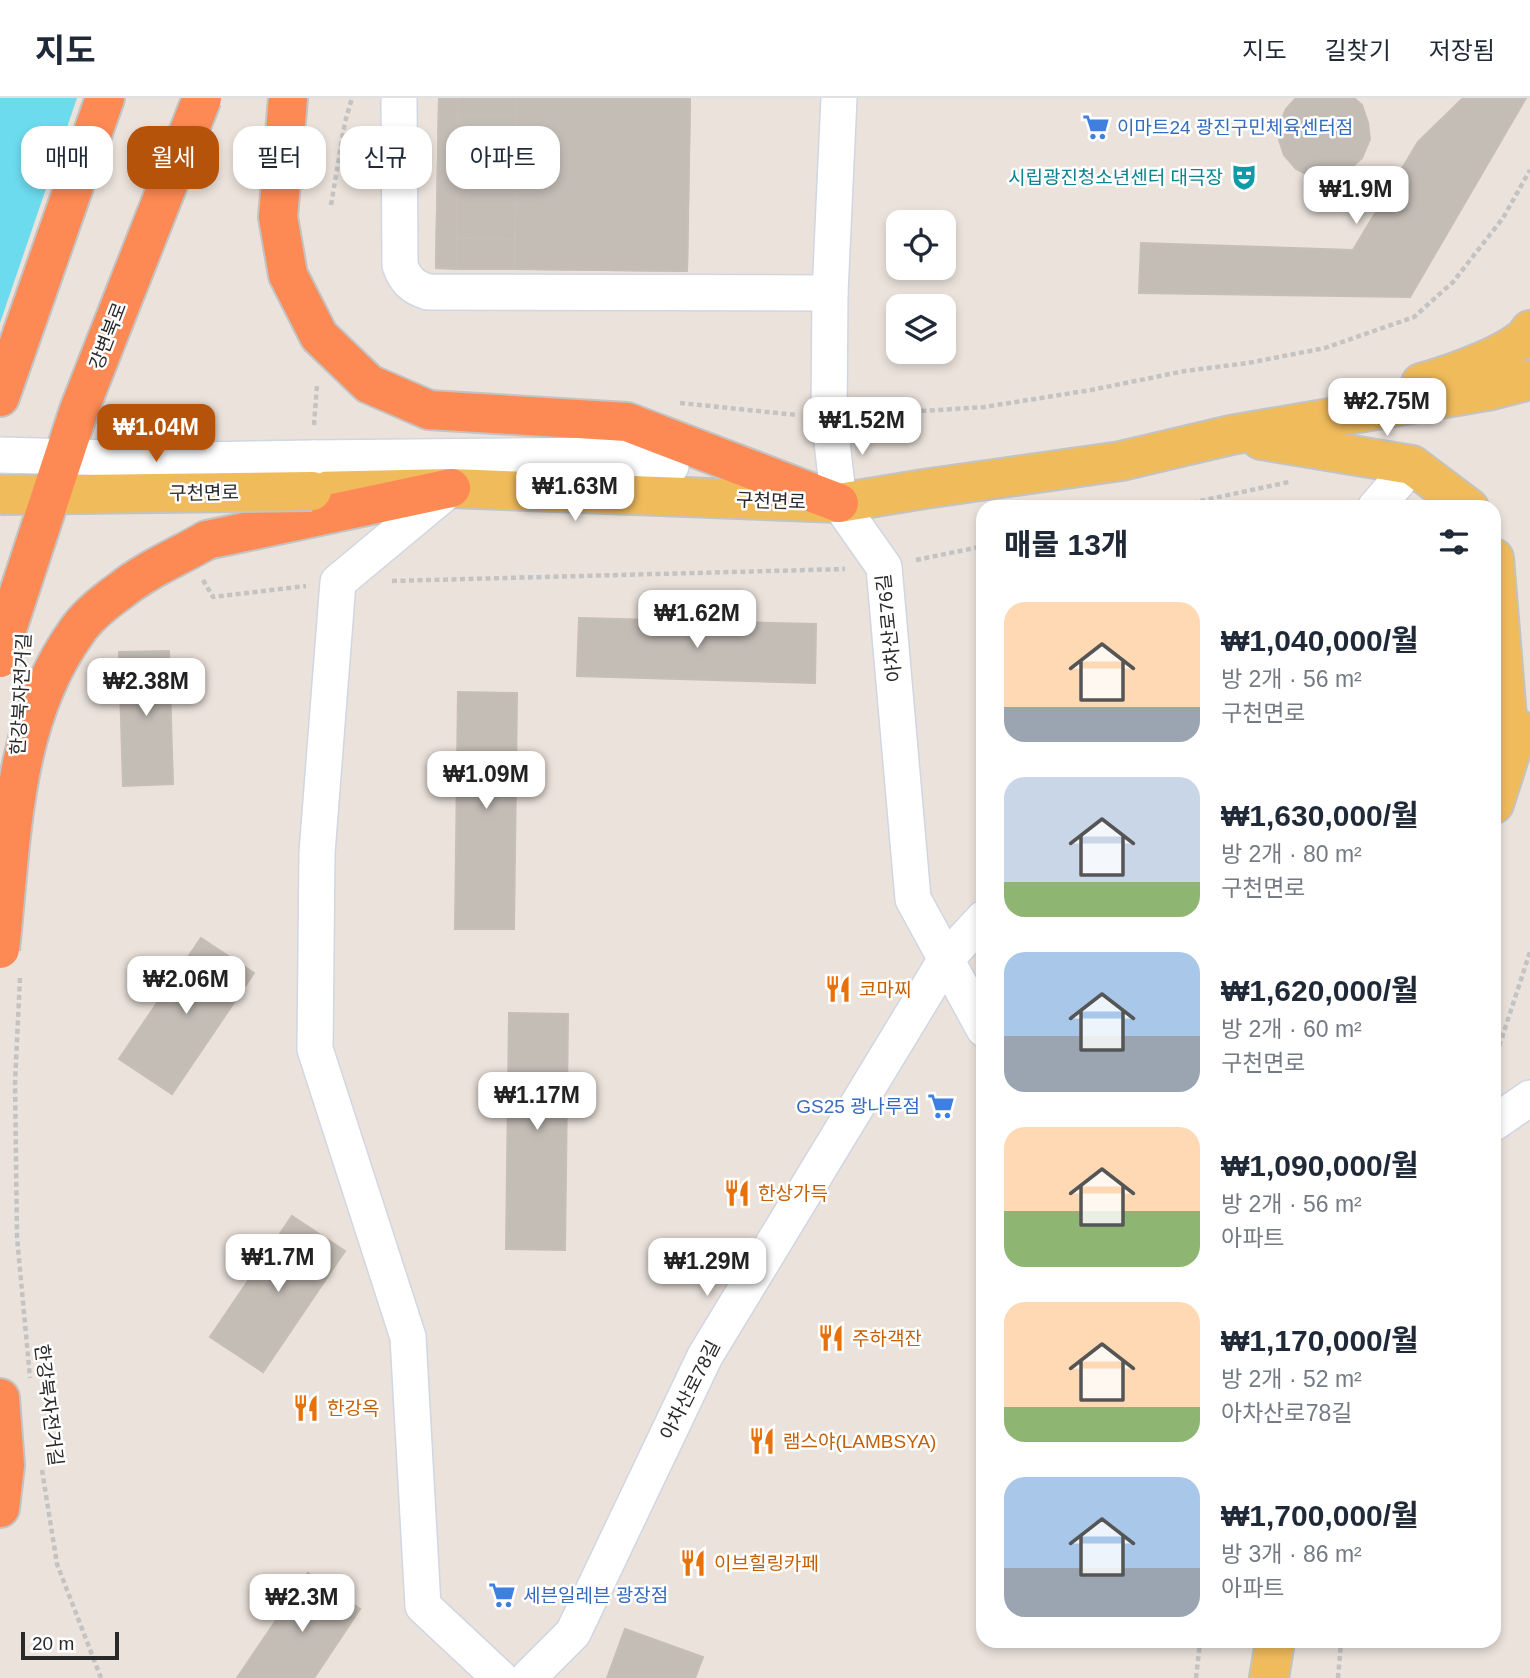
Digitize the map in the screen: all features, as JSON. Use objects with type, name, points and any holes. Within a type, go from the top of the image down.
[{"type":"highway","points":[[0,397],[105,98]]},
{"type":"highway","name":"강변북로","points":[[0,658],[4,638],[79,410],[202,98]]},
{"type":"highway","points":[[288,98],[278,217],[288,275],[319,335],[369,384],[429,410],[627,422],[839,503]]},
{"type":"highway","points":[[10,963],[20,771],[27,735],[39,700],[78,629],[118,592],[149,569],[207,540],[451,488]]},
{"type":"highway","points":[[0,1508],[15,1391]]},
{"type":"main road","points":[[1231,435],[1438,379],[1488,359],[1526,338],[1530,330]]},
{"type":"main road","name":"구천면로","points":[[0,495],[312,475],[451,488],[839,503],[1121,461],[1231,435],[1492,390],[1530,380]]},
{"type":"main road","points":[[1231,435],[1412,465],[1458,500]]},
{"type":"main road","points":[[1501,643],[1510,753]]},
{"type":"main road","points":[[1501,782],[1530,686]]},
{"type":"main road","points":[[1269,1678],[1274,1648]]},
{"type":"street","points":[[398,98],[400,265],[405,278],[416,288],[428,292],[830,293]]},
{"type":"street","name":"아차산로76길","points":[[839,98],[830,293],[829,416],[839,503],[884,567],[914,899],[976,1014]]},
{"type":"street","points":[[0,455],[191,460],[312,475],[619,455],[671,466]]},
{"type":"street","points":[[1382,500],[1412,465]]},
{"type":"street","points":[[451,488],[338,582],[317,853],[315,1049],[408,1337],[423,1606],[500,1678]]},
{"type":"street","name":"아차산로78길","points":[[528,1678],[573,1633],[705,1356],[946,959],[976,927]]},
{"type":"street","points":[[1501,1118],[1530,1098]]},
{"type":"path","points":[[331,205],[352,98]]},
{"type":"path","points":[[673,402],[829,416],[984,407],[1091,390],[1185,371],[1248,363],[1338,344],[1414,317],[1434,300],[1453,282],[1503,218],[1530,170]]},
{"type":"path","points":[[1204,500],[1301,479]]},
{"type":"path","points":[[203,580],[213,597],[338,582],[884,567],[976,548]]},
{"type":"path","points":[[1501,1041],[1530,953]]},
{"type":"path","name":"한강북자전거길","points":[[10,963],[17,1237],[15,1391]]},
{"type":"path","name":"한강북자전거길","points":[[41,1462],[57,1564],[100,1678]]},
{"type":"path","points":[[1196,1678],[1199,1648]]},
{"type":"path","points":[[1338,1678],[1340,1648]]},
{"type":"water","points":[[0,98],[79,98],[71,126],[21,126],[21,189],[53,189],[0,373]]},
{"type":"pier","points":[[77,98],[83,98],[75,126],[67,126]]},
{"type":"pier","points":[[46,189],[58,189],[36,267],[0,376],[0,323]]},
{"type":"pier","points":[[0,1529],[3,1532],[15,1607],[44,1678],[0,1678]]},
{"type":"building","points":[[439,98],[458,98],[458,115],[516,117],[516,98],[690,98],[687,271],[514,269],[515,239],[457,238],[457,269],[436,268]]},
{"type":"building","points":[[439,98],[690,98],[687,271],[436,268]]},
{"type":"building","points":[[458,98],[516,98],[516,126],[458,126]]},
{"type":"building","points":[[1296,98],[1354,98],[1362,105],[1370,139],[1362,158],[1350,169],[1333,178],[1312,177],[1296,169],[1284,155],[1279,140],[1280,123],[1286,109]]},
{"type":"building","points":[[1463,98],[1526,98],[1410,297],[1139,293],[1141,243],[1353,250],[1418,142]]},
{"type":"building","points":[[458,115],[516,117],[516,126],[458,126]]},
{"type":"building","points":[[457,189],[515,189],[514,269],[457,269]]},
{"type":"building","points":[[457,189],[515,189],[515,239],[457,238]]},
{"type":"building","points":[[579,618],[816,624],[815,683],[577,676]]},
{"type":"building","points":[[169,651],[173,784],[123,786],[119,652]]},
{"type":"building","points":[[458,692],[517,693],[514,929],[455,929]]},
{"type":"building","points":[[201,938],[254,973],[172,1094],[119,1059]]},
{"type":"building","points":[[509,1013],[568,1014],[565,1250],[506,1249]]},
{"type":"building","points":[[292,1216],[345,1251],[263,1372],[210,1337]]},
{"type":"building","points":[[308,1573],[360,1609],[314,1678],[237,1678]]},
{"type":"building","points":[[625,1629],[703,1657],[695,1678],[607,1678]]},
{"type":"place","name":"이마트24 광진구민체육센터점","points":[[1096,127]]},
{"type":"place","name":"시립광진청소년센터 대극장","points":[[1244,177]]},
{"type":"place","name":"코마찌","points":[[838,989]]},
{"type":"place","name":"GS25 광나루점","points":[[941,1106]]},
{"type":"place","name":"한상가득","points":[[737,1193]]},
{"type":"place","name":"주하객잔","points":[[831,1338]]},
{"type":"place","name":"한강옥","points":[[306,1408]]},
{"type":"place","name":"램스야(LAMBSYA)","points":[[762,1441]]},
{"type":"place","name":"이브힐링카페","points":[[693,1563]]},
{"type":"place","name":"세븐일레븐 광장점","points":[[502,1595]]}]
